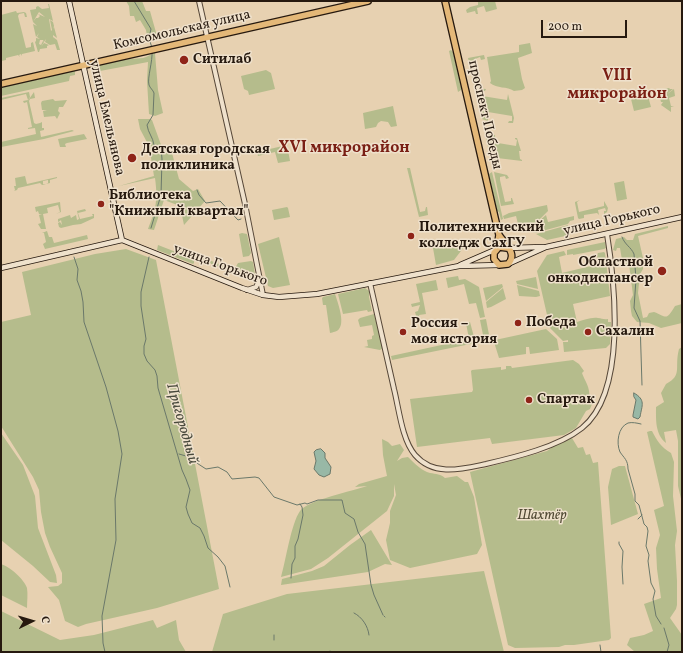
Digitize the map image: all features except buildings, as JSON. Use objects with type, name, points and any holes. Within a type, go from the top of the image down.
[{"type":"main road","name":"улица Емельянова","points":[[69,1],[122,240]]},
{"type":"main road","name":"Комсомольская улица","points":[[1,84],[368,1]]},
{"type":"main road","name":"проспект Победы","points":[[445,1],[499,235],[507,248]]},
{"type":"main road","name":"улица Горького","points":[[507,248],[546,247],[682,217]]},
{"type":"main road","name":"проспект Победы","points":[[497,248],[499,235]]},
{"type":"main road","points":[[1,268],[122,240]]},
{"type":"main road","name":"улица Горького","points":[[122,240],[247,290],[279,297],[317,294],[459,266],[499,265]]},
{"type":"main road","points":[[502,246],[507,248],[510,250],[512,256],[511,262],[502,266],[499,265],[494,259],[494,253],[497,248],[502,246]]},
{"type":"main road","name":"улица Горького","points":[[508,264],[546,247]]},
{"type":"main road","name":"улица Горького","points":[[459,266],[497,248]]},
{"type":"street","points":[[199,1],[260,276],[266,295]]},
{"type":"street","points":[[370,283],[401,420],[411,450],[418,458],[432,467],[446,470],[466,468],[535,450],[577,432],[584,427],[596,412],[604,398],[612,367],[615,302],[607,234]]},
{"type":"street","points":[[247,290],[258,286],[260,276]]},
{"type":"green space","points":[[126,1],[142,1],[146,11],[150,11],[157,36],[147,36],[146,30],[140,20],[136,22],[134,16],[130,16],[129,6]]},
{"type":"green space","points":[[478,1],[495,1],[497,9],[486,12],[484,6],[477,8],[478,14],[476,14],[475,11],[467,13],[466,10],[470,7],[478,5]]},
{"type":"green space","points":[[49,4],[53,21],[49,19],[51,31],[50,20],[53,22],[53,29],[54,27],[57,38],[53,35],[53,37],[57,40],[60,50],[57,50],[55,44],[50,45],[45,42],[46,39],[41,47],[44,43],[49,45],[47,48],[40,49],[38,52],[35,42],[36,38],[40,39],[37,37],[39,33],[36,37],[33,24],[37,26],[33,22],[30,10],[36,9],[38,6],[42,9],[49,8]],"holes":[[[39,12],[45,17],[38,14],[40,16],[33,22]],[[40,40],[43,40],[44,42],[43,41],[41,45],[39,44]]]},
{"type":"green space","points":[[16,11],[17,13],[24,12],[26,13],[27,17],[25,17],[24,13],[19,14],[18,16],[26,48],[31,47],[31,43],[33,42],[35,51],[22,54],[22,56],[21,54],[19,55],[20,57],[18,55],[1,61],[1,15]]},
{"type":"green space","points":[[530,43],[532,53],[518,58],[525,88],[514,91],[490,83],[491,81],[487,57],[519,52],[519,45]]},
{"type":"green space","points":[[451,50],[453,52],[461,87],[461,90],[458,92],[449,51]]},
{"type":"green space","points":[[155,53],[158,90],[163,113],[155,116],[149,114],[147,81],[148,62],[100,71],[101,89],[96,91],[91,70],[92,67],[105,63],[143,58]]},
{"type":"green space","points":[[484,55],[485,59],[481,60],[480,57],[475,59],[480,83],[479,85],[474,85],[468,58]]},
{"type":"green space","points":[[75,70],[75,75],[70,76],[69,81],[1,96],[1,87]]},
{"type":"green space","points":[[266,70],[271,73],[275,89],[249,95],[248,91],[244,89],[241,76]]},
{"type":"green space","points":[[475,88],[486,89],[485,91],[482,91],[482,96],[507,100],[508,94],[514,118],[513,123],[508,123],[509,121],[512,121],[512,116],[488,112],[486,118],[488,121],[482,119]]},
{"type":"green space","points":[[643,88],[645,97],[648,96],[651,107],[634,111],[629,91]]},
{"type":"green space","points":[[664,89],[673,89],[666,95],[674,89],[675,96],[669,98],[671,106],[674,106],[671,107],[671,112],[661,105],[663,102],[661,102],[660,98],[666,96]]},
{"type":"green space","points":[[29,92],[30,97],[27,102],[24,103],[23,101],[28,100],[26,94],[1,100],[1,98]]},
{"type":"green space","points":[[34,92],[35,98],[30,99],[29,101],[34,123],[36,124],[42,122],[42,128],[44,128],[44,130],[40,131],[41,137],[72,130],[74,131],[44,139],[1,147],[1,142],[36,134],[35,128],[28,129],[32,127],[27,102]]},
{"type":"green space","points":[[53,99],[55,101],[67,100],[63,107],[59,107],[58,111],[60,113],[57,119],[55,116],[44,117],[43,111],[47,110],[42,110],[42,101]]},
{"type":"green space","points":[[393,106],[397,126],[391,127],[388,122],[381,121],[376,127],[365,129],[363,113]]},
{"type":"green space","points":[[138,119],[152,120],[164,153],[172,153],[179,179],[193,191],[198,189],[205,201],[184,225],[180,206],[164,200],[154,230],[148,229],[156,204],[155,178],[119,186],[154,176],[149,146],[140,129]]},
{"type":"green space","points":[[84,134],[87,139],[67,143],[65,144],[66,147],[60,147],[58,139]]},
{"type":"green space","points":[[485,134],[495,135],[495,137],[492,137],[492,142],[516,146],[517,140],[515,138],[517,138],[521,151],[519,151],[520,159],[522,161],[497,158],[496,163],[498,164],[496,169],[493,169]]},
{"type":"green space","points":[[287,145],[290,161],[278,163],[275,152],[258,156],[257,152]]},
{"type":"green space","points":[[407,168],[410,168],[420,212],[425,211],[427,207],[428,215],[419,217]]},
{"type":"green space","points":[[492,172],[503,219],[501,220],[499,212],[497,211],[489,174]]},
{"type":"green space","points":[[494,172],[507,175],[509,178],[506,179],[505,176],[500,177],[500,180],[505,202],[511,201],[512,198],[514,204],[501,206]]},
{"type":"green space","points":[[25,176],[27,184],[57,178],[50,180],[50,183],[46,184],[42,185],[40,183],[18,188],[14,191],[14,186],[16,186],[15,178]],"holes":[[[48,180],[48,183],[43,184],[43,181]]]},
{"type":"green space","points":[[624,181],[627,199],[617,201],[614,183]]},
{"type":"green space","points":[[580,200],[577,202],[579,212],[604,206],[604,201],[608,208],[607,212],[604,214],[604,211],[606,211],[605,208],[598,210],[599,215],[597,213],[584,215],[584,218],[579,219],[575,202]]},
{"type":"green space","points":[[60,202],[61,212],[56,214],[60,212],[58,205],[47,208],[48,213],[43,214],[46,229],[41,229],[38,224],[41,223],[39,215],[42,214],[39,214],[38,211],[36,212],[35,207]]},
{"type":"green space","points":[[547,205],[548,211],[532,227],[528,226],[519,228],[516,216],[504,219],[503,216],[509,213]]},
{"type":"green space","points":[[287,207],[290,217],[274,220],[272,210]]},
{"type":"green space","points":[[85,209],[86,211],[78,213],[80,219],[93,216],[92,214],[94,214],[94,218],[81,224],[61,228],[59,227],[58,223],[60,222],[62,225],[61,220],[58,222],[58,219],[70,215],[71,218],[76,215],[77,220],[79,219],[77,211]]},
{"type":"green space","points":[[546,215],[548,222],[574,216],[574,220],[570,221],[568,224],[535,233],[531,231],[532,227]]},
{"type":"green space","points":[[568,225],[570,235],[547,240],[536,234]]},
{"type":"green space","points":[[668,226],[668,228],[638,236],[643,258],[643,269],[640,274],[638,293],[643,318],[647,317],[649,313],[654,312],[668,316],[675,306],[682,304],[682,323],[661,328],[649,323],[637,322],[632,316],[630,301],[633,295],[629,264],[626,265],[625,260],[622,260],[620,248],[617,248],[616,251],[613,250],[616,239],[624,237],[627,240],[633,240],[635,234]]},
{"type":"green space","points":[[47,231],[49,237],[52,237],[54,243],[87,235],[88,239],[45,249],[43,244],[46,242],[44,233],[42,233]]},
{"type":"green space","points":[[239,234],[247,234],[251,253],[249,256],[243,257]]},
{"type":"green space","points":[[279,237],[290,285],[273,288],[268,286],[258,244]]},
{"type":"green space","points":[[463,242],[464,247],[454,260],[436,265],[433,248]]},
{"type":"green space","points":[[605,242],[606,248],[604,249],[567,255],[567,250]]},
{"type":"green space","points":[[158,245],[194,259],[194,263],[193,264],[157,250]]},
{"type":"green space","points":[[126,249],[156,260],[219,589],[157,608],[78,627],[65,621],[59,600],[48,587],[58,586],[62,583],[62,573],[45,533],[39,490],[33,477],[1,426],[1,322],[31,315],[22,272],[95,254]]},
{"type":"green space","points":[[564,251],[566,255],[559,257],[562,273],[595,265],[596,267],[599,267],[597,255],[598,253],[605,253],[610,296],[573,304],[577,322],[599,318],[608,319],[608,322],[611,322],[610,344],[606,348],[564,352],[563,342],[568,342],[568,340],[563,341],[550,328],[537,271],[547,255]]},
{"type":"green space","points":[[199,256],[234,270],[238,263],[251,261],[253,262],[256,281],[198,259]]},
{"type":"green space","points":[[458,276],[459,280],[465,279],[479,287],[485,317],[480,318],[476,303],[469,304],[464,284],[448,288],[446,278]]},
{"type":"green space","points":[[536,277],[538,289],[517,284],[516,281]]},
{"type":"green space","points":[[436,280],[438,290],[422,293],[426,314],[419,315],[420,319],[417,319],[415,312],[418,311],[420,305],[412,307],[411,304],[420,302],[416,284]]},
{"type":"green space","points":[[502,284],[503,287],[486,301],[483,288]]},
{"type":"green space","points":[[517,285],[539,291],[540,296],[519,296]]},
{"type":"green space","points":[[365,288],[369,291],[372,311],[368,312],[367,310],[343,314],[338,294]]},
{"type":"green space","points":[[503,288],[506,299],[487,308],[486,302]]},
{"type":"green space","points":[[335,294],[340,312],[341,326],[338,330],[330,333],[326,305],[323,305],[322,298]]},
{"type":"green space","points":[[374,314],[383,348],[380,350],[364,347],[368,346],[367,340],[372,339],[372,336],[374,335],[372,325],[360,327],[358,320]]},
{"type":"green space","points":[[486,319],[490,340],[392,360],[391,356],[469,339],[466,323],[470,322],[474,337],[483,335],[480,320]]},
{"type":"green space","points":[[546,329],[557,339],[559,350],[530,354],[529,347],[526,347],[526,354],[499,358],[494,342],[495,340]]},
{"type":"green space","points":[[682,347],[682,503],[678,486],[678,441],[676,430],[664,432],[666,443],[662,439],[656,422],[656,407],[664,402],[661,393],[666,384],[671,381],[676,374],[679,349]]},
{"type":"green space","name":"Спартак","points":[[573,360],[579,364],[584,371],[582,373],[589,389],[589,402],[592,404],[576,428],[564,435],[492,444],[490,438],[417,447],[410,399],[472,392],[472,370],[501,367],[501,370],[506,369],[506,366],[511,366],[512,368]]},
{"type":"green space","points":[[652,431],[662,446],[671,453],[674,462],[673,496],[677,531],[675,545],[677,605],[670,618],[682,635],[682,652],[635,652],[627,645],[630,638],[644,635],[653,631],[644,604],[661,598],[656,548],[660,535],[654,510],[664,506],[647,432]]},
{"type":"green space","points":[[1,433],[23,465],[35,496],[38,528],[56,575],[57,583],[50,582],[1,540]]},
{"type":"green space","name":"Шахтёр","points":[[572,438],[578,448],[583,447],[586,455],[590,454],[593,463],[598,462],[611,638],[609,640],[559,647],[515,648],[508,645],[470,472],[547,451],[554,446]]},
{"type":"green space","points":[[382,439],[392,446],[400,444],[404,450],[397,461],[408,457],[427,472],[440,475],[445,478],[457,476],[465,482],[468,482],[474,497],[482,545],[477,554],[410,568],[390,560],[386,540],[390,523],[390,511],[396,495],[394,484],[394,496],[387,511],[328,558],[311,569],[281,577],[291,533],[300,511],[312,503],[367,486],[355,487],[359,484],[387,476]]},
{"type":"green space","points":[[619,466],[625,466],[638,514],[611,525],[608,487],[612,469]]},
{"type":"green space","points":[[371,530],[392,565],[385,564],[368,572],[281,585],[282,579],[312,571],[324,566]]},
{"type":"green space","points":[[1,564],[16,574],[23,581],[27,588],[27,608],[1,595]]},
{"type":"green space","points":[[484,571],[504,652],[212,652],[223,614],[287,594]]},
{"type":"green space","points":[[1,611],[60,640],[94,635],[153,620],[157,628],[176,620],[179,640],[186,652],[1,652]]},
{"type":"shaded area","points":[[634,393],[642,401],[640,417],[638,419],[633,417],[636,400]]},
{"type":"shaded area","points":[[321,449],[325,453],[325,458],[331,467],[330,474],[324,477],[319,475],[314,469],[316,461],[314,452]]},
{"type":"waterway","name":"Пригородный","points":[[134,1],[151,29],[149,38],[152,48]]},
{"type":"waterway","name":"Пригородный","points":[[151,228],[161,195],[162,159],[161,148],[154,145],[147,125],[153,115],[154,93],[149,86],[152,51]]},
{"type":"waterway","points":[[197,190],[199,195],[206,203],[220,201],[238,220],[241,219]]},
{"type":"waterway","points":[[622,237],[634,254],[636,279],[634,308],[640,321],[642,385]]},
{"type":"waterway","points":[[74,257],[78,269],[77,280],[83,302],[84,322],[106,387],[118,431],[122,454],[115,499],[116,540],[102,616],[103,643],[105,652]]},
{"type":"waterway","name":"Пригородный","points":[[149,257],[141,292],[141,306],[146,339],[144,354],[147,361],[155,370],[158,388],[182,470],[190,490],[186,507],[188,514],[192,523],[200,528],[208,548],[225,566],[230,587]]},
{"type":"waterway","points":[[641,424],[628,423],[625,425],[620,432],[618,444],[620,452],[626,459],[635,494],[635,501],[639,505],[644,524],[648,531],[646,546],[649,555],[648,561],[651,583],[655,591],[653,599],[656,616],[661,624]]},
{"type":"waterway","points":[[179,454],[186,456],[206,469],[218,467],[227,472],[232,479],[259,478],[274,497],[297,505],[307,504],[318,500],[342,500],[345,513],[354,519],[358,532],[365,544],[371,585],[383,615]]},
{"type":"waterway","points":[[291,578],[292,564],[295,558],[295,546],[303,515],[300,504]]},
{"type":"waterway","points":[[638,519],[642,515]]},
{"type":"waterway","points":[[619,542],[623,551],[623,584]]},
{"type":"waterway","points":[[354,613],[364,622],[369,635]]},
{"type":"waterway","points":[[664,628],[669,645],[667,652]]},
{"type":"waterway","points":[[274,635],[274,640]]},
{"type":"waterway","points":[[600,645],[601,652]]},
{"type":"place","name":"Ситилаб","points":[[184,60]]},
{"type":"place","name":"Детская городская поликлиника","points":[[132,158]]},
{"type":"place","name":"Библиотека \"Книжный квартал\"","points":[[101,204]]},
{"type":"place","name":"Политехнический колледж СахГУ","points":[[411,236]]},
{"type":"place","name":"Областной онкодиспансер","points":[[662,271]]},
{"type":"place","name":"Победа","points":[[518,323]]},
{"type":"place","name":"Россия – моя история","points":[[403,332]]},
{"type":"place","name":"Сахалин","points":[[588,332]]},
{"type":"place","name":"Спартак","points":[[529,400]]},
{"type":"district","name":"VIII микрорайон","points":[[617,86]]},
{"type":"district","name":"XVI микрорайон","points":[[344,149]]}]
